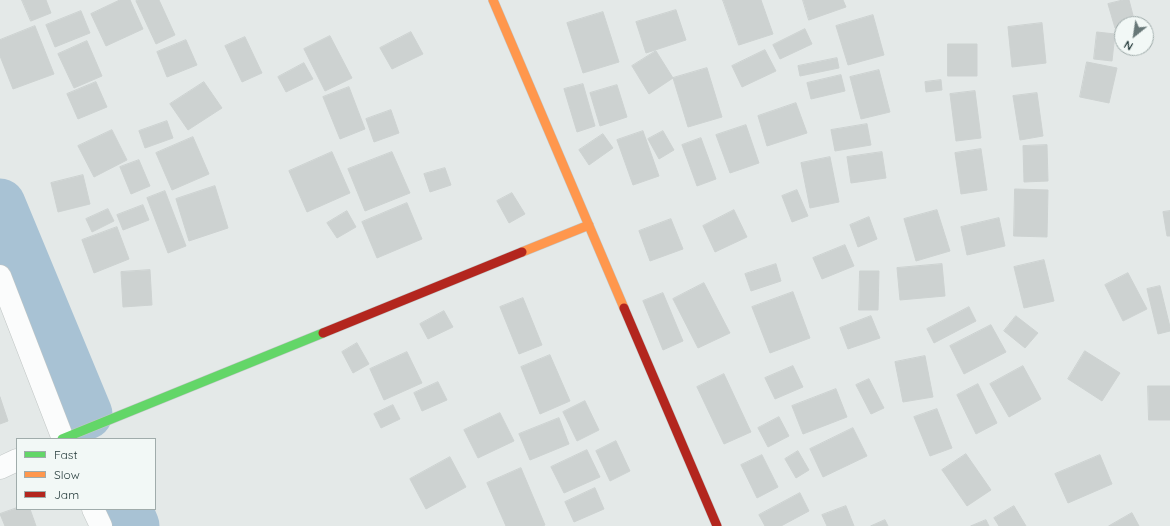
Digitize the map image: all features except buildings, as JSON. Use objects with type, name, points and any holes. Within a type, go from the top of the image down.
[{"type":"street","points":[[493,0],[717,526]]},
{"type":"street","points":[[65,438],[589,225]]},
{"type":"street","points":[[0,276],[63,438]]},
{"type":"street","points":[[0,468],[16,460]]},
{"type":"street","points":[[93,510],[101,526]]},
{"type":"waterway","points":[[0,204],[87,414]]},
{"type":"waterway","points":[[127,510],[134,526]]},
{"type":"traffic: fast","points":[[64,438],[323,333]]},
{"type":"traffic: slow","points":[[493,0],[624,308]]},
{"type":"traffic: slow","points":[[522,252],[589,225]]},
{"type":"traffic: jam","points":[[323,333],[522,252]]},
{"type":"traffic: jam","points":[[624,308],[717,526]]}]
